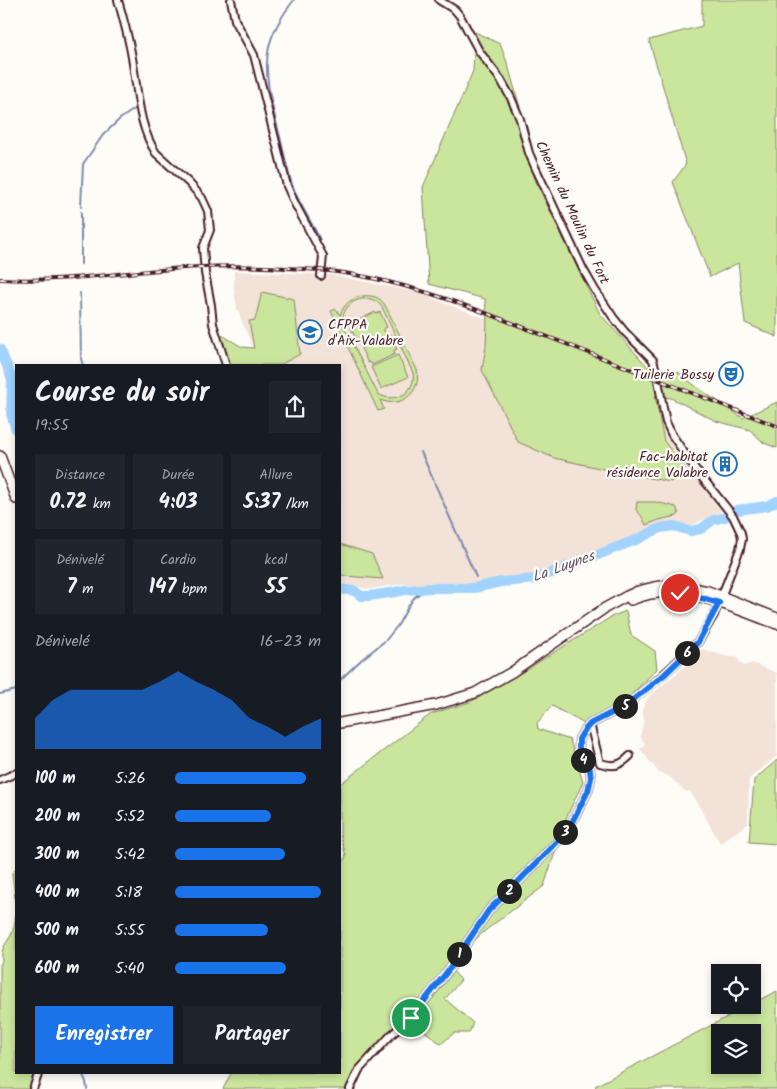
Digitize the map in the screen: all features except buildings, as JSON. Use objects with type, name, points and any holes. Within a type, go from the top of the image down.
[{"type":"main road","points":[[0,456],[15,496]]},
{"type":"main road","points":[[341,723],[436,705],[475,693],[512,672],[605,608],[627,596],[654,587],[669,585],[702,590],[777,624]]},
{"type":"main road","points":[[721,598],[777,618]]},
{"type":"street","points":[[118,0],[129,40],[141,118],[152,147],[156,153],[189,183],[202,198],[208,210],[210,230],[203,248],[205,273],[213,324],[226,364]]},
{"type":"street","points":[[231,0],[235,20],[254,55],[287,186],[323,256],[321,276]]},
{"type":"street","name":"Chemin du Moulin du Fort","points":[[439,0],[455,10],[460,16],[483,58],[506,88],[520,119],[536,169],[583,269],[613,317],[653,360],[658,374],[666,422],[672,435],[696,470],[730,513],[741,532],[740,549],[721,598],[698,642],[664,675],[625,706],[590,724]]},
{"type":"street","points":[[590,724],[600,764],[614,765],[623,763],[630,756]]},
{"type":"street","points":[[350,1089],[359,1070],[391,1035],[411,1018],[434,989],[489,910],[562,837],[570,826],[588,791],[591,778],[590,770],[580,755],[578,745],[579,739],[590,724]]},
{"type":"street","points":[[0,780],[15,773]]},
{"type":"street","points":[[33,1089],[38,1074]]},
{"type":"shaded area","points":[[234,271],[332,275],[416,292],[655,384],[662,424],[677,453],[722,511],[692,525],[665,523],[533,576],[471,584],[400,584],[369,589],[341,583],[341,364],[260,364],[237,309]]},
{"type":"shaded area","points":[[702,649],[729,657],[737,657],[743,666],[752,663],[777,673],[777,756],[749,779],[748,824],[720,843],[690,791],[686,792],[670,777],[660,774],[640,749],[645,744],[640,736],[644,720],[642,710],[648,697],[681,670]]},
{"type":"green space","points":[[702,0],[777,0],[777,337],[745,323],[738,263],[710,277],[673,182],[686,164],[649,40],[702,26]]},
{"type":"green space","points":[[475,32],[500,44],[508,65],[535,161],[534,178],[600,314],[648,367],[678,372],[698,388],[743,418],[777,402],[777,448],[764,443],[750,430],[716,421],[671,398],[655,396],[664,441],[685,469],[671,482],[554,458],[518,442],[482,370],[486,346],[487,322],[485,299],[429,284],[423,187],[473,71]]},
{"type":"green space","points":[[262,292],[294,299],[300,354],[282,364],[224,364],[209,327],[242,347],[254,348],[249,321],[255,320]]},
{"type":"green space","points":[[373,296],[383,302],[417,370],[418,378],[413,392],[408,397],[395,402],[380,400],[384,409],[378,411],[331,311],[336,309],[340,315],[348,302],[359,297]],"holes":[[[365,299],[376,301],[382,307],[413,373],[411,386],[403,395],[391,398],[378,394],[343,325],[343,316],[347,308],[353,302]]]},
{"type":"green space","points":[[375,312],[376,314],[380,312],[387,327],[383,329],[387,336],[390,334],[397,349],[394,350],[395,354],[372,365],[370,362],[368,363],[361,348],[363,347],[359,340],[357,341],[350,326]]},
{"type":"green space","points":[[398,355],[408,377],[381,389],[371,367]]},
{"type":"green space","points":[[637,502],[656,502],[676,507],[679,514],[646,525],[636,510]]},
{"type":"green space","points":[[341,544],[372,554],[383,579],[341,574]]},
{"type":"green space","points":[[626,611],[631,635],[655,651],[657,669],[621,705],[586,725],[552,706],[537,723],[538,729],[570,740],[583,782],[567,816],[544,886],[486,930],[460,953],[450,968],[461,980],[445,999],[473,1023],[469,1033],[454,1033],[441,1044],[409,1019],[359,1070],[350,1089],[223,1089],[230,1074],[341,1074],[341,865],[346,856],[341,838],[341,783],[431,714],[470,702],[611,617]]},
{"type":"green space","points":[[777,760],[777,844],[749,842],[754,780]]},
{"type":"green space","points":[[15,870],[15,904],[12,873]]},
{"type":"green space","points":[[15,920],[15,1074],[35,1074],[28,1089],[0,1089],[0,965],[3,949],[14,927]]},
{"type":"green space","points":[[777,991],[777,1089],[598,1089],[595,1086],[711,1025],[711,1074],[761,1074],[761,1024],[714,1024],[733,1014],[761,1014],[761,999]]},
{"type":"waterway","points":[[294,0],[279,22],[271,40],[267,58],[268,82],[290,180],[320,240]]},
{"type":"waterway","points":[[81,207],[83,164],[103,135],[120,119],[136,108]]},
{"type":"waterway","points":[[81,212],[81,264]]},
{"type":"waterway","points":[[80,293],[83,364]]},
{"type":"waterway","points":[[0,349],[12,380],[11,414],[15,426]]},
{"type":"waterway","points":[[421,452],[476,577]]},
{"type":"waterway","name":"La Luynes","points":[[341,589],[355,591],[361,596],[369,596],[431,588],[474,588],[501,582],[536,579],[638,539],[660,528],[674,526],[690,531],[701,529],[713,520],[725,517],[737,510],[767,506],[777,501]]},
{"type":"waterway","points":[[410,604],[421,592],[431,588]]},
{"type":"waterway","points":[[341,679],[386,640],[398,625],[409,605]]},
{"type":"waterway","points":[[0,694],[15,690]]},
{"type":"waterway","points":[[83,1074],[87,1089]]},
{"type":"railway","points":[[0,279],[50,279],[231,266],[319,270],[377,279],[461,304],[516,324],[777,426]]},
{"type":"place","name":"CFPPA d'Aix-Valabre","points":[[310,332]]},
{"type":"place","name":"Tuilerie Bossy","points":[[731,374]]},
{"type":"place","name":"Fac-habitat résidence Valabre","points":[[725,464]]},
{"type":"route","points":[[411,1018],[450,968],[489,910],[562,837],[570,826],[588,791],[591,778],[590,770],[580,755],[579,750],[578,742],[584,731],[590,724],[625,706],[664,675],[698,642],[719,603],[680,593]]}]
